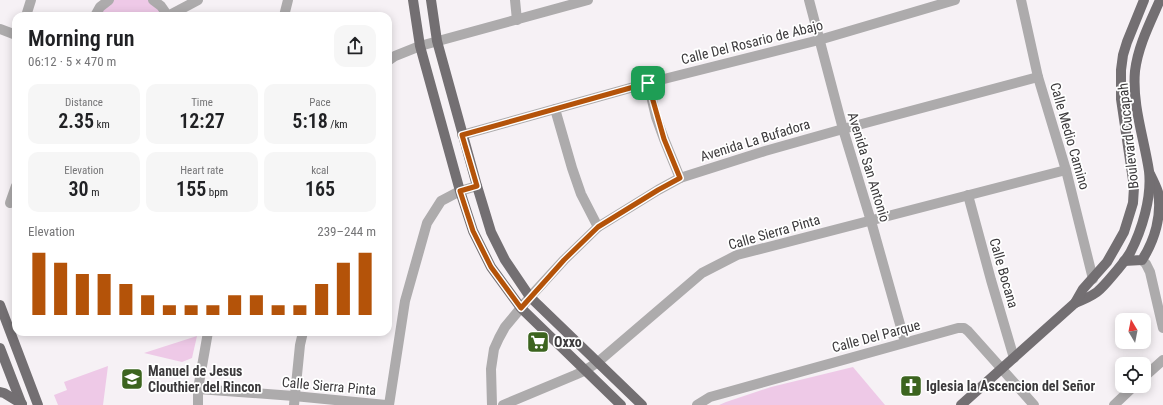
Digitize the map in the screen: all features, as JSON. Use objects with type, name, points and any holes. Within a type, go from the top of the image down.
[{"type":"main road","points":[[413,0],[420,46],[460,191],[473,231],[491,267],[521,308],[584,371],[621,405]]},
{"type":"main road","points":[[431,0],[437,41],[462,135],[491,232],[505,260],[530,297],[642,405]]},
{"type":"main road","name":"Boulevard Cucapah","points":[[1075,303],[1083,289],[1107,262],[1124,232],[1133,203],[1134,187],[1121,100],[1121,70],[1127,42],[1144,0]]},
{"type":"main road","name":"Boulevard Cucapah","points":[[1075,303],[1090,297],[1098,291],[1124,261],[1132,247],[1143,220],[1149,190],[1149,171],[1135,100],[1135,72],[1141,44],[1160,0]]},
{"type":"main road","points":[[1124,261],[1142,260],[1155,232],[1159,214],[1159,203],[1157,190],[1149,171]]},
{"type":"main road","points":[[961,405],[1075,303]]},
{"type":"main road","points":[[0,305],[38,405]]},
{"type":"main road","points":[[0,348],[22,405]]},
{"type":"main road","points":[[0,392],[22,405]]},
{"type":"street","points":[[28,12],[32,0]]},
{"type":"street","points":[[97,12],[100,7],[109,0]]},
{"type":"street","points":[[153,0],[161,6],[165,12]]},
{"type":"street","points":[[176,12],[198,0]]},
{"type":"street","points":[[285,12],[288,0]]},
{"type":"street","points":[[515,0],[517,20]]},
{"type":"street","points":[[392,58],[420,46],[588,0]]},
{"type":"street","name":"Avenida San Antonio","points":[[809,0],[843,129],[905,342]]},
{"type":"street","name":"Calle Del Rosario de Abajo","points":[[462,135],[648,83],[819,40],[955,0]]},
{"type":"street","name":"Calle Medio Camino","points":[[1021,0],[1038,77],[1066,170],[1094,278]]},
{"type":"street","points":[[0,29],[12,34]]},
{"type":"street","name":"Avenida La Bufadora","points":[[492,405],[491,369],[494,349],[505,327],[564,260],[598,227],[658,190],[680,178],[765,151],[1038,77]]},
{"type":"street","points":[[648,83],[664,139],[680,178]]},
{"type":"street","points":[[555,109],[581,194],[598,227]]},
{"type":"street","name":"Calle Sierra Pinta","points":[[503,405],[584,371],[598,362],[702,273],[737,255],[1066,170]]},
{"type":"street","points":[[390,405],[405,301],[427,223],[441,201],[460,191],[477,186]]},
{"type":"street","name":"Calle Bocana","points":[[968,195],[1014,358]]},
{"type":"street","points":[[10,203],[12,197]]},
{"type":"street","points":[[1142,260],[1150,272],[1163,328]]},
{"type":"street","name":"Calle Del Parque","points":[[697,405],[710,397],[958,328],[964,328],[968,331],[1003,368],[1034,405]]},
{"type":"street","points":[[198,405],[198,389],[207,336]]},
{"type":"street","points":[[294,401],[302,336]]},
{"type":"street","points":[[1151,371],[1163,360]]},
{"type":"street","name":"Calle Sierra Pinta","points":[[198,389],[294,401],[386,405]]},
{"type":"street","points":[[1114,405],[1127,393]]},
{"type":"shaded area","points":[[109,0],[152,0],[164,12],[98,12]]},
{"type":"shaded area","points":[[197,336],[192,358],[182,362],[144,353]]},
{"type":"shaded area","points":[[108,366],[103,405],[58,405],[54,395],[67,390],[64,382]]},
{"type":"shaded area","points":[[853,367],[885,405],[719,405],[771,387]]},
{"type":"place","name":"Oxxo","points":[[538,342]]},
{"type":"place","name":"Manuel de Jesus Clouthier del Rincon","points":[[132,379]]},
{"type":"place","name":"Iglesia la Ascencion del Señor","points":[[911,386]]},
{"type":"route","points":[[648,83],[656,116],[680,178],[598,227],[564,260],[521,308],[491,267],[473,231],[460,191],[477,186],[462,135],[648,83]]}]
